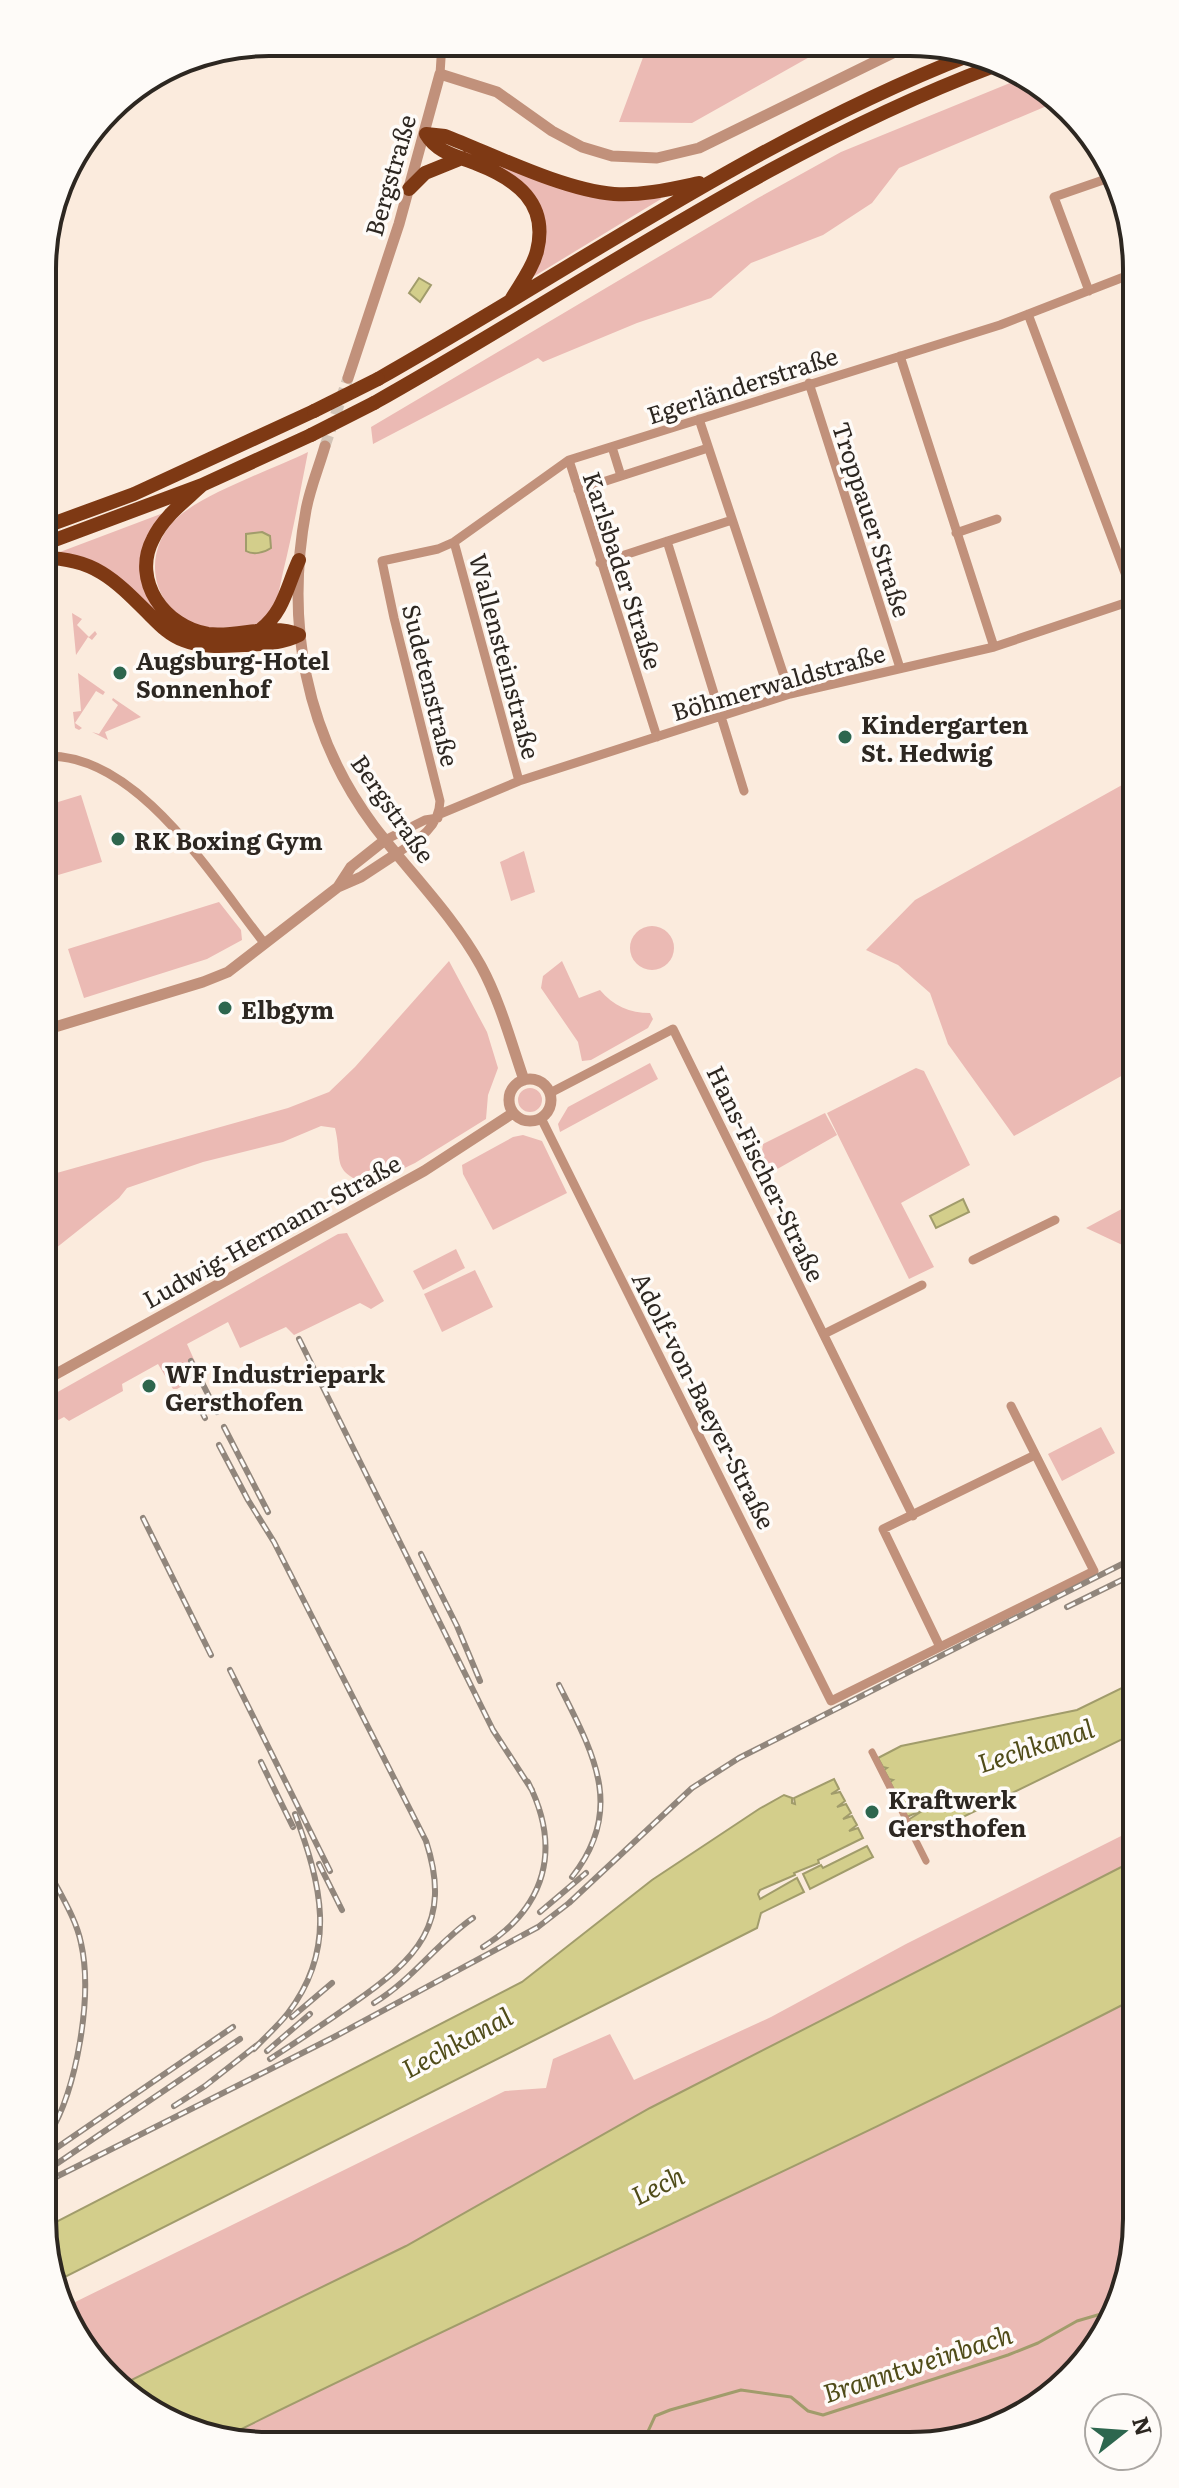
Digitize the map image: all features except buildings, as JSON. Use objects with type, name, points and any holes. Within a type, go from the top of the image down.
[{"type":"highway","points":[[56,522],[158,483],[378,379],[711,181],[822,121],[956,61]]},
{"type":"highway","points":[[56,540],[202,485],[311,435],[374,403],[772,169],[905,103],[985,70]]},
{"type":"highway","points":[[426,134],[445,136],[580,189],[645,194],[711,181]]},
{"type":"highway","points":[[426,134],[439,150],[506,175],[517,184],[533,207],[538,234],[537,249],[532,265],[509,303]]},
{"type":"highway","points":[[409,189],[425,173],[462,158]]},
{"type":"highway","points":[[202,485],[165,521],[153,538],[146,563],[152,593],[160,608],[200,632],[224,635],[278,628],[299,635]]},
{"type":"highway","points":[[56,558],[93,566],[120,585],[163,628],[180,640],[222,647],[279,643],[299,635]]},
{"type":"highway","points":[[260,631],[282,605],[299,560]]},
{"type":"street","points":[[441,56],[440,74],[497,92],[552,131],[582,147],[612,156],[646,158],[672,156],[699,148],[887,56]]},
{"type":"street","name":"Bergstraße","points":[[348,378],[426,134],[440,74]]},
{"type":"street","points":[[1089,291],[1054,197],[1103,180]]},
{"type":"street","name":"Egerländerstraße","points":[[382,561],[438,549],[454,542],[569,460],[1028,314],[1123,277]]},
{"type":"street","points":[[1028,314],[1123,568]]},
{"type":"street","points":[[900,356],[994,647]]},
{"type":"street","name":"Troppauer Straße","points":[[809,383],[900,668]]},
{"type":"street","points":[[699,419],[790,694]]},
{"type":"street","name":"Bergstraße","points":[[325,446],[307,506],[299,560],[299,635],[305,672],[324,739],[358,803],[396,854],[445,911],[482,969],[524,1080]]},
{"type":"street","points":[[612,447],[621,476]]},
{"type":"street","points":[[578,490],[708,448]]},
{"type":"street","name":"Karlsbader Straße","points":[[569,460],[657,737]]},
{"type":"street","points":[[956,533],[997,519]]},
{"type":"street","points":[[600,563],[732,520]]},
{"type":"street","points":[[667,541],[744,791]]},
{"type":"street","name":"Wallensteinstraße","points":[[454,542],[519,781]]},
{"type":"street","name":"Sudetenstraße","points":[[382,561],[440,801],[439,816]]},
{"type":"street","name":"Böhmerwaldstraße","points":[[439,816],[519,781],[790,694],[994,647],[1123,604]]},
{"type":"street","points":[[56,758],[85,763],[124,781],[149,801],[175,829],[265,944]]},
{"type":"street","points":[[338,887],[351,867],[385,840],[439,816]]},
{"type":"street","points":[[56,1027],[228,972],[338,887],[361,877],[430,829],[439,816]]},
{"type":"street","name":"Hans-Fischer-Straße","points":[[550,1093],[673,1029],[913,1516]]},
{"type":"street","points":[[524,1080],[539,1080],[550,1093],[549,1111],[541,1118],[525,1121],[513,1113],[510,1093],[524,1080]]},
{"type":"street","name":"Ludwig-Hermann-Straße","points":[[56,1374],[419,1174],[513,1113]]},
{"type":"street","name":"Adolf-von-Baeyer-Straße","points":[[541,1118],[831,1701],[940,1647]]},
{"type":"street","points":[[973,1260],[1055,1220]]},
{"type":"street","points":[[824,1334],[922,1285]]},
{"type":"street","points":[[1011,1406],[1094,1571],[940,1647],[883,1529],[1035,1455]]},
{"type":"street","points":[[872,1752],[926,1861]]},
{"type":"shaded area","points":[[644,56],[811,56],[692,123],[619,122]]},
{"type":"shaded area","points":[[1011,83],[1046,106],[899,168],[872,203],[823,235],[751,263],[711,298],[637,323],[543,362],[538,358],[373,444],[371,427],[841,152]]},
{"type":"shaded area","points":[[465,150],[564,188],[658,195],[661,199],[528,280],[540,209],[464,153]]},
{"type":"shaded area","points":[[308,452],[278,593],[267,617],[249,626],[210,628],[185,620],[172,609],[156,580],[158,547],[166,531],[190,508],[222,490]]},
{"type":"shaded area","points":[[166,512],[142,566],[183,635],[86,558],[60,552]]},
{"type":"shaded area","points":[[72,613],[82,619],[77,625],[89,637],[95,631],[97,634],[92,640],[88,637],[76,655]]},
{"type":"shaded area","points":[[78,673],[105,692],[103,695],[96,691],[75,723],[82,728],[79,730],[75,728],[73,712],[81,711]]},
{"type":"shaded area","points":[[113,698],[141,717],[105,732],[108,740],[92,732],[99,734],[118,705]]},
{"type":"shaded area","points":[[1123,784],[1123,1075],[1014,1136],[948,1044],[930,993],[898,965],[866,950],[915,900]]},
{"type":"shaded area","points":[[81,795],[102,862],[56,876],[56,803]]},
{"type":"shaded area","points":[[524,851],[535,892],[511,901],[500,862]]},
{"type":"shaded area","points":[[219,902],[241,930],[242,940],[207,959],[84,998],[68,949]]},
{"type":"shaded area","points":[[652,926],[668,932],[674,948],[668,964],[652,970],[636,964],[630,948],[636,932]]},
{"type":"shaded area","points":[[449,961],[487,1032],[498,1068],[488,1095],[486,1119],[415,1163],[369,1185],[343,1170],[335,1128],[321,1126],[283,1142],[203,1162],[127,1188],[119,1198],[56,1248],[56,1173],[288,1108],[329,1092]]},
{"type":"shaded area","points":[[562,961],[579,998],[600,990],[622,1008],[650,1013],[653,1019],[648,1028],[591,1060],[582,1061],[578,1042],[541,988],[543,976]]},
{"type":"shaded area","points":[[650,1063],[658,1079],[560,1132],[558,1124],[568,1107]]},
{"type":"shaded area","points":[[916,1068],[924,1071],[970,1165],[901,1203],[934,1267],[909,1279],[827,1113]]},
{"type":"shaded area","points":[[530,1088],[541,1095],[542,1100],[535,1111],[530,1112],[519,1105],[518,1100],[525,1089]]},
{"type":"shaded area","points":[[825,1113],[837,1135],[758,1180],[763,1144]]},
{"type":"shaded area","points":[[523,1135],[542,1141],[567,1193],[493,1230],[463,1174],[462,1165],[513,1137]]},
{"type":"shaded area","points":[[1123,1208],[1123,1245],[1086,1228]]},
{"type":"shaded area","points":[[347,1233],[384,1301],[371,1309],[360,1303],[294,1335],[286,1327],[240,1348],[228,1322],[187,1344],[201,1375],[177,1389],[173,1389],[158,1364],[122,1384],[123,1391],[69,1421],[64,1417],[56,1421],[56,1393],[338,1234]]},
{"type":"shaded area","points":[[456,1249],[465,1268],[423,1290],[413,1271]]},
{"type":"shaded area","points":[[475,1270],[493,1307],[442,1332],[424,1294]]},
{"type":"shaded area","points":[[1101,1427],[1115,1453],[1062,1481],[1048,1454]]},
{"type":"shaded area","points":[[1123,1835],[1123,1866],[650,2108],[406,2246],[131,2380],[92,2337],[73,2303],[505,2091],[546,2088],[553,2059],[610,2034],[634,2080],[771,2017],[906,1944]]},
{"type":"shaded area","points":[[1123,2004],[1123,2233],[1116,2274],[1107,2300],[1087,2337],[1050,2379],[1028,2396],[991,2416],[965,2425],[910,2432],[240,2430],[908,2111]]},
{"type":"water","points":[[419,278],[431,285],[420,302],[409,293]]},
{"type":"water","points":[[262,532],[270,536],[271,548],[258,553],[246,551],[246,534]]},
{"type":"water","points":[[963,1199],[969,1212],[936,1228],[930,1216]]},
{"type":"water","name":"Lechkanal","points":[[1123,1687],[1123,1739],[918,1839],[908,1820],[927,1808],[907,1817],[902,1806],[905,1804],[901,1804],[896,1794],[899,1792],[895,1792],[890,1782],[893,1780],[884,1770],[887,1768],[878,1758],[901,1746],[1077,1710]]},
{"type":"water","name":"Lechkanal","points":[[834,1779],[839,1789],[831,1794],[840,1792],[845,1801],[837,1807],[846,1804],[851,1813],[843,1819],[852,1816],[857,1825],[849,1831],[858,1828],[863,1838],[818,1860],[819,1863],[760,1890],[760,1899],[797,1878],[804,1892],[761,1913],[757,1928],[64,2277],[56,2222],[522,1982],[652,1880],[759,1809],[784,1795],[792,1798],[795,1804],[794,1798]]},
{"type":"water","points":[[867,1846],[873,1857],[810,1889],[803,1874],[821,1865],[823,1868]]},
{"type":"water","name":"Lech","points":[[1123,1866],[1123,2004],[908,2111],[240,2430],[201,2421],[175,2410],[131,2380],[406,2246],[650,2108]]},
{"type":"waterway","name":"Branntweinbach","points":[[648,2432],[655,2416],[741,2390],[791,2397],[808,2411],[823,2415],[1008,2355],[1038,2343],[1077,2321],[1100,2314]]},
{"type":"tunnel","points":[[325,446],[348,378]]},
{"type":"railway","points":[[299,1339],[493,1730],[532,1790]]},
{"type":"railway","points":[[191,1361],[217,1412]]},
{"type":"railway","points":[[195,1398],[205,1418]]},
{"type":"railway","points":[[224,1427],[268,1512]]},
{"type":"railway","points":[[219,1445],[274,1542],[426,1841],[433,1870],[435,1895],[432,1917],[424,1937],[411,1955],[375,1987],[270,2059]]},
{"type":"railway","points":[[143,1518],[211,1655]]},
{"type":"railway","points":[[421,1554],[480,1681]]},
{"type":"railway","points":[[56,2177],[334,2037],[538,1927],[569,1903],[692,1788],[739,1758],[1123,1564]]},
{"type":"railway","points":[[1067,1607],[1123,1579]]},
{"type":"railway","points":[[230,1670],[330,1871]]},
{"type":"railway","points":[[559,1685],[592,1758],[601,1804],[598,1828],[588,1852],[572,1877]]},
{"type":"railway","points":[[261,1762],[293,1827]]},
{"type":"railway","points":[[483,1947],[521,1914],[534,1895],[542,1875],[544,1830],[528,1782]]},
{"type":"railway","points":[[254,2049],[284,2018],[304,1989],[319,1940],[317,1891],[295,1814]]},
{"type":"railway","points":[[319,1864],[342,1910]]},
{"type":"railway","points":[[540,1912],[586,1873]]},
{"type":"railway","points":[[56,1885],[79,1934],[85,1989],[75,2068],[56,2122]]},
{"type":"railway","points":[[374,2003],[400,1984],[473,1918]]},
{"type":"railway","points":[[292,2017],[332,1983]]},
{"type":"railway","points":[[267,2051],[310,2014]]},
{"type":"railway","points":[[56,2148],[233,2027]]},
{"type":"railway","points":[[56,2164],[240,2039]]},
{"type":"railway","points":[[174,2106],[261,2042]]},
{"type":"place","name":"Augsburg-Hotel Sonnenhof","points":[[120,673]]},
{"type":"place","name":"Kindergarten St. Hedwig","points":[[845,737]]},
{"type":"place","name":"RK Boxing Gym","points":[[118,839]]},
{"type":"place","name":"Elbgym","points":[[225,1008]]},
{"type":"place","name":"WF Industriepark Gersthofen","points":[[149,1386]]},
{"type":"place","name":"Kraftwerk Gersthofen","points":[[872,1812]]}]
